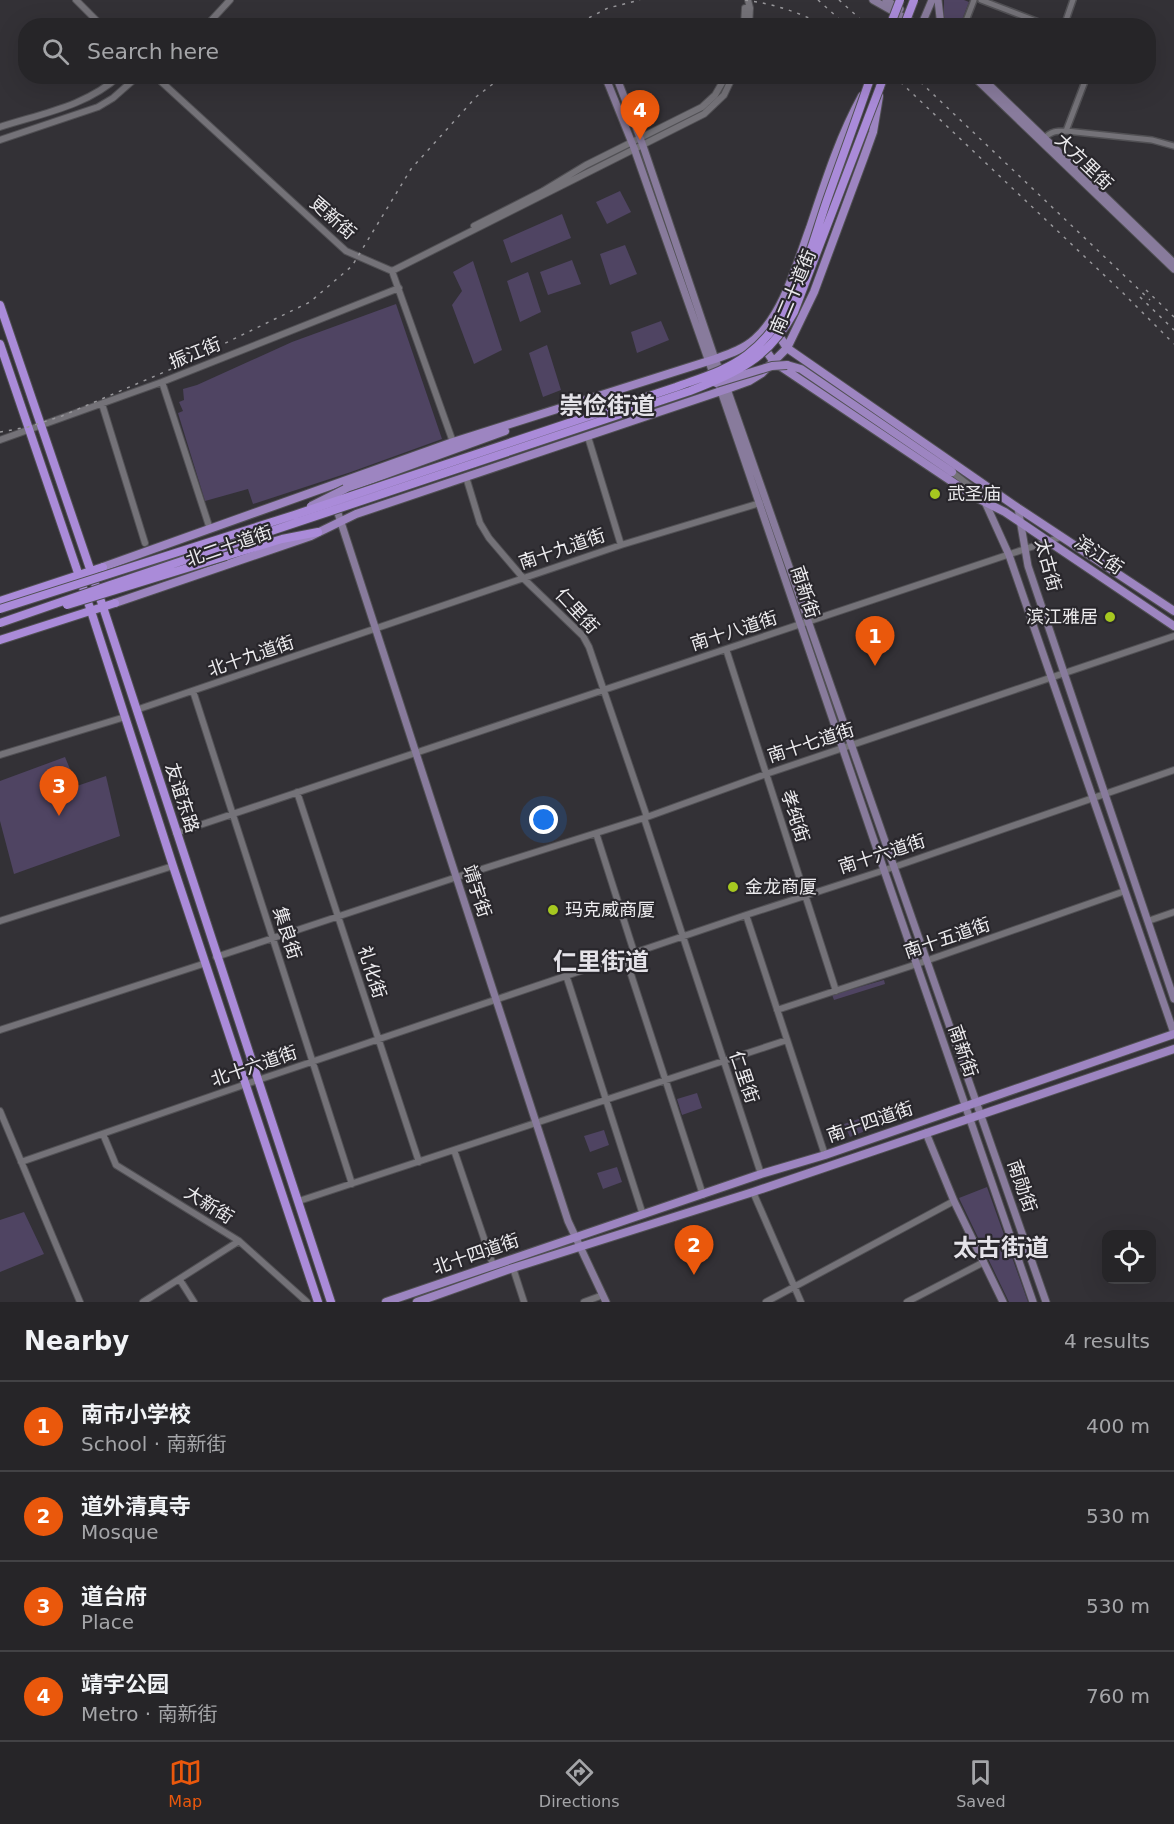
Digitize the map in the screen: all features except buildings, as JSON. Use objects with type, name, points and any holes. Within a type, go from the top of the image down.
[{"type":"highway","points":[[893,18],[900,0]]},
{"type":"highway","points":[[907,18],[914,0]]},
{"type":"highway","points":[[0,609],[105,571],[294,515],[676,387],[725,368],[747,355],[777,323],[799,282],[868,84]]},
{"type":"highway","points":[[0,624],[690,391],[753,362],[784,330],[804,290],[881,84]]},
{"type":"highway","name":"友谊东路","points":[[0,305],[103,607],[331,1302]]},
{"type":"highway","name":"友谊东路","points":[[0,344],[91,611],[318,1302]]},
{"type":"highway","points":[[0,624],[132,587],[282,538],[318,532]]},
{"type":"highway","name":"北二十道街","points":[[0,600],[90,571],[105,571]]},
{"type":"highway","name":"北二十道街","points":[[0,640],[115,603]]},
{"type":"main road","points":[[873,0],[908,18]]},
{"type":"main road","points":[[888,0],[912,18]]},
{"type":"main road","points":[[925,18],[932,0]]},
{"type":"main road","points":[[938,0],[940,18]]},
{"type":"main road","name":"南新街","points":[[608,84],[810,621],[982,1115]]},
{"type":"main road","name":"南新街","points":[[619,84],[641,141],[711,360]]},
{"type":"main road","name":"南二十道街","points":[[454,446],[735,352],[757,338],[770,321],[792,279],[842,134],[867,84]]},
{"type":"main road","name":"大方里街","points":[[981,84],[1174,269]]},
{"type":"main road","name":"大方里街","points":[[988,84],[1174,262]]},
{"type":"main road","name":"南二十道街","points":[[466,477],[749,381],[774,362],[787,348],[814,292],[873,132],[880,87]]},
{"type":"main road","points":[[770,321],[787,348],[1018,508]]},
{"type":"main road","points":[[757,338],[774,362],[1005,513]]},
{"type":"main road","points":[[690,391],[772,366],[787,365],[801,369],[952,472]]},
{"type":"main road","name":"南新街","points":[[724,390],[842,749],[971,1119]]},
{"type":"main road","points":[[294,515],[345,489],[454,446]]},
{"type":"main road","name":"北二十道街","points":[[105,571],[210,529],[329,486],[454,446]]},
{"type":"main road","name":"北二十道街","points":[[115,603],[318,532],[340,520],[466,477]]},
{"type":"main road","name":"靖宇街","points":[[329,486],[568,1221],[604,1299]]},
{"type":"main road","name":"太古街","points":[[985,502],[1009,555],[1052,676],[1174,1034]]},
{"type":"main road","name":"太古街","points":[[1018,508],[1028,566],[1174,999]]},
{"type":"main road","name":"滨江街","points":[[1018,508],[1174,611]]},
{"type":"main road","name":"滨江街","points":[[1005,513],[1174,626]]},
{"type":"main road","name":"南十四道街","points":[[577,1237],[761,1174],[825,1155],[1174,1034]]},
{"type":"main road","name":"北十四道街","points":[[420,1302],[513,1268],[753,1192],[1174,1049]]},
{"type":"main road","name":"南勋街","points":[[982,1115],[1046,1302]]},
{"type":"main road","name":"南勋街","points":[[971,1119],[1033,1302]]},
{"type":"main road","points":[[926,1133],[954,1202],[1003,1302]]},
{"type":"main road","name":"北十四道街","points":[[387,1302],[577,1237]]},
{"type":"street","points":[[75,0],[94,18]]},
{"type":"street","points":[[213,18],[230,0]]},
{"type":"street","points":[[748,0],[749,18]]},
{"type":"street","points":[[967,18],[974,0]]},
{"type":"street","points":[[981,0],[1028,18]]},
{"type":"street","points":[[1000,7],[1003,0]]},
{"type":"street","points":[[1067,18],[1073,0]]},
{"type":"street","points":[[744,18],[745,8],[750,8]]},
{"type":"street","points":[[0,127],[90,97],[110,84]]},
{"type":"street","points":[[0,140],[98,107],[114,98],[129,84]]},
{"type":"street","name":"更新街","points":[[165,84],[346,251],[389,269]]},
{"type":"street","points":[[641,141],[707,103],[722,84]]},
{"type":"street","points":[[466,477],[399,288],[389,269],[641,141],[709,111],[724,95],[729,84]]},
{"type":"street","points":[[1066,131],[1084,84]]},
{"type":"street","points":[[1044,139],[1047,134],[1055,131],[1066,131],[1152,140],[1174,146]]},
{"type":"street","name":"振江街","points":[[0,440],[162,382],[399,288]]},
{"type":"street","points":[[162,382],[210,529]]},
{"type":"street","points":[[102,404],[146,543]]},
{"type":"street","points":[[588,437],[621,545]]},
{"type":"street","points":[[952,472],[1005,513]]},
{"type":"street","name":"仁里街","points":[[466,477],[480,523],[489,538],[524,579],[583,636],[589,647],[761,1174]]},
{"type":"street","name":"南十九道街","points":[[376,628],[621,545],[760,503]]},
{"type":"street","name":"南十八道街","points":[[176,833],[1061,537]]},
{"type":"street","name":"北十九道街","points":[[136,710],[376,628]]},
{"type":"street","name":"南十七道街","points":[[216,957],[457,877],[645,818],[766,774],[1174,636]]},
{"type":"street","name":"孝纯街","points":[[726,649],[836,991]]},
{"type":"street","name":"集良街","points":[[193,691],[352,1184]]},
{"type":"street","points":[[0,755],[125,717]]},
{"type":"street","name":"南十六道街","points":[[497,999],[894,867],[1174,770]]},
{"type":"street","name":"礼化街","points":[[297,792],[419,1162]]},
{"type":"street","points":[[596,833],[634,952]]},
{"type":"street","points":[[0,921],[173,866]]},
{"type":"street","name":"南十五道街","points":[[777,1010],[927,961],[1125,891]]},
{"type":"street","points":[[1148,921],[1174,912]]},
{"type":"street","points":[[746,915],[825,1155]]},
{"type":"street","points":[[625,956],[703,1195]]},
{"type":"street","points":[[0,1030],[206,963]]},
{"type":"street","points":[[566,975],[643,1215]]},
{"type":"street","name":"北十六道街","points":[[21,1162],[497,999]]},
{"type":"street","points":[[299,1201],[787,1040]]},
{"type":"street","points":[[0,1111],[80,1302]]},
{"type":"street","name":"大新街","points":[[103,1134],[116,1165],[239,1241],[307,1302]]},
{"type":"street","points":[[454,1150],[493,1265]]},
{"type":"street","points":[[753,1192],[801,1302]]},
{"type":"street","points":[[766,1302],[954,1202]]},
{"type":"street","points":[[143,1302],[239,1241]]},
{"type":"street","points":[[907,1302],[984,1262]]},
{"type":"street","points":[[513,1268],[524,1302]]},
{"type":"street","points":[[180,1280],[194,1302]]},
{"type":"street","points":[[584,1302],[604,1299]]},
{"type":"shaded area","points":[[944,0],[969,2],[963,18],[944,18]]},
{"type":"shaded area","points":[[620,191],[631,212],[607,224],[596,202]]},
{"type":"shaded area","points":[[562,214],[571,238],[511,263],[503,240]]},
{"type":"shaded area","points":[[625,245],[637,274],[610,285],[600,254]]},
{"type":"shaded area","points":[[572,260],[581,284],[548,295],[540,272]]},
{"type":"shaded area","points":[[473,261],[502,350],[474,364],[452,305],[462,291],[453,272]]},
{"type":"shaded area","points":[[528,272],[541,312],[520,322],[507,281]]},
{"type":"shaded area","points":[[396,304],[442,439],[253,504],[248,489],[205,501],[178,413],[183,411],[179,402],[184,400],[183,389],[197,385],[292,342]]},
{"type":"shaded area","points":[[661,321],[669,340],[637,353],[631,332]]},
{"type":"shaded area","points":[[547,345],[561,390],[543,397],[529,353]]},
{"type":"shaded area","points":[[65,757],[77,786],[106,776],[120,836],[14,874],[0,821],[0,781]]},
{"type":"shaded area","points":[[884,980],[885,984],[834,1000],[832,995]]},
{"type":"shaded area","points":[[697,1093],[702,1108],[682,1115],[677,1099]]},
{"type":"shaded area","points":[[879,1112],[883,1124],[850,1137],[844,1124]]},
{"type":"shaded area","points":[[604,1130],[609,1145],[590,1152],[584,1136]]},
{"type":"shaded area","points":[[617,1167],[622,1182],[603,1189],[597,1173]]},
{"type":"shaded area","points":[[987,1187],[1028,1302],[1009,1302],[959,1198]]},
{"type":"shaded area","points":[[24,1212],[44,1254],[0,1272],[0,1220]]},
{"type":"railway","points":[[589,18],[608,8],[640,0]]},
{"type":"railway","points":[[745,0],[786,9],[808,18]]},
{"type":"railway","points":[[818,0],[838,18]]},
{"type":"railway","points":[[839,0],[859,18]]},
{"type":"railway","points":[[0,432],[28,427],[62,416],[176,367],[310,302],[352,266],[411,169],[476,97],[493,84]]},
{"type":"railway","points":[[902,84],[1174,344]]},
{"type":"railway","points":[[922,84],[1150,300]]},
{"type":"railway","points":[[1146,290],[1174,317]]},
{"type":"railway","points":[[1140,297],[1174,330]]},
{"type":"place","name":"靖宇公园","points":[[640,140]]},
{"type":"place","name":"武圣庙","points":[[935,494]]},
{"type":"place","name":"滨江雅居","points":[[1110,617]]},
{"type":"place","name":"南市小学校","points":[[875,666]]},
{"type":"place","name":"道台府","points":[[59,816]]},
{"type":"place","name":"金龙商厦","points":[[733,887]]},
{"type":"place","name":"玛克威商厦","points":[[553,910]]},
{"type":"place","name":"道外清真寺","points":[[694,1275]]},
{"type":"district","name":"崇俭街道","points":[[607,406]]},
{"type":"district","name":"仁里街道","points":[[601,962]]},
{"type":"district","name":"太古街道","points":[[1001,1248]]}]
